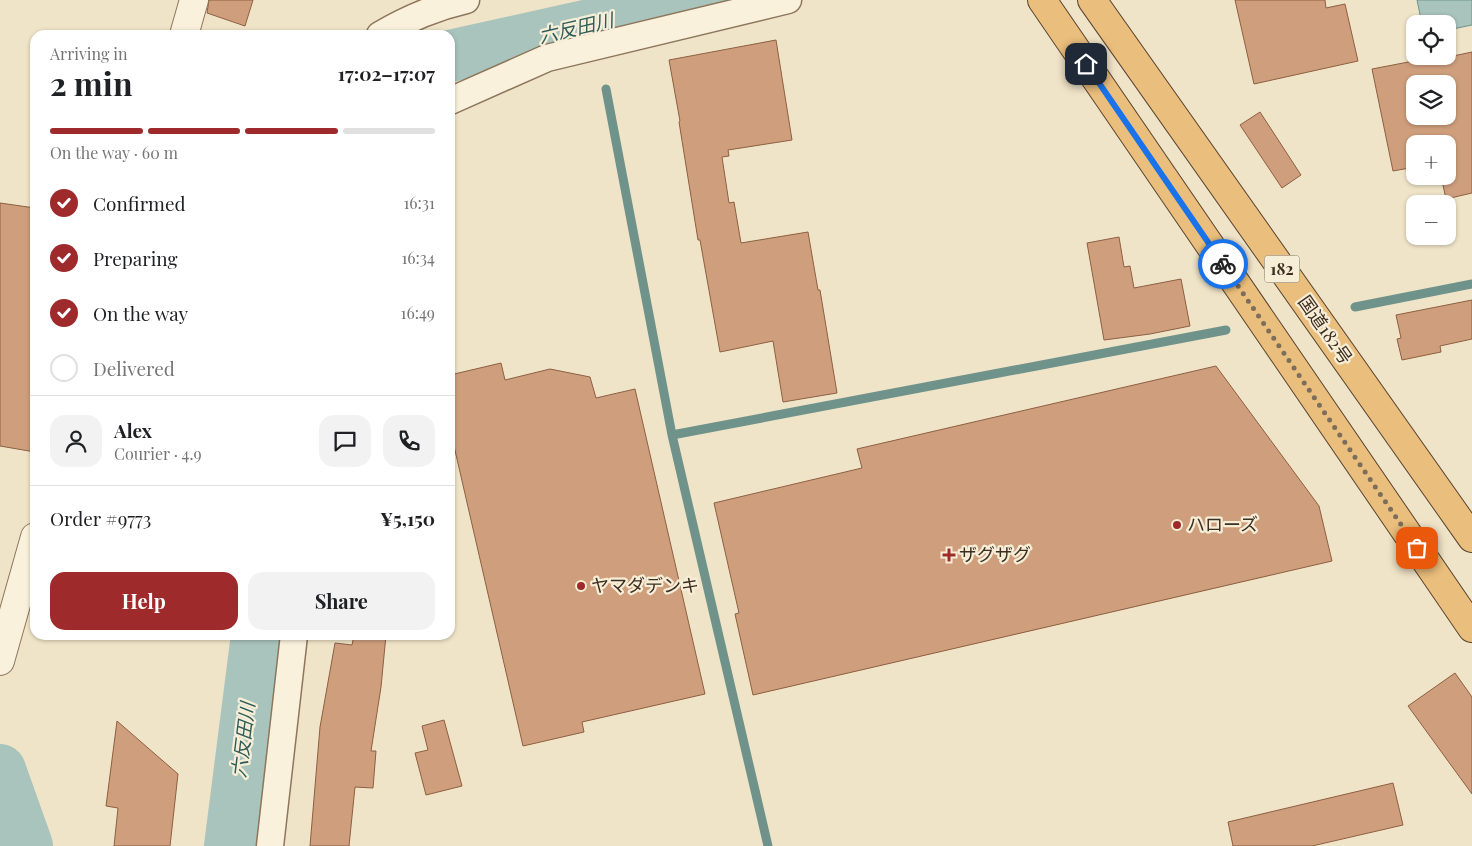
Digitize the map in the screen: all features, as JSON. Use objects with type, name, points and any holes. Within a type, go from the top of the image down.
[{"type":"highway","name":"182","points":[[1042,0],[1472,628]]},
{"type":"highway","name":"国道182号","points":[[1092,0],[1472,538]]},
{"type":"street","points":[[185,30],[194,0]]},
{"type":"street","points":[[388,30],[439,6],[466,0]]},
{"type":"street","points":[[455,99],[547,58],[788,0]]},
{"type":"street","points":[[1,658],[30,555]]},
{"type":"street","points":[[270,846],[293,640]]},
{"type":"water","points":[[1417,0],[1472,0],[1472,25],[1456,28],[1456,15],[1420,15]]},
{"type":"building","points":[[209,0],[253,0],[245,26],[207,13]]},
{"type":"building","points":[[1235,0],[1325,0],[1326,8],[1345,4],[1358,61],[1254,84]]},
{"type":"building","points":[[776,40],[792,140],[728,150],[729,156],[722,157],[729,203],[734,202],[741,243],[808,232],[818,290],[820,290],[837,393],[783,402],[773,341],[720,352],[700,240],[698,240],[669,60]]},
{"type":"building","points":[[1472,52],[1472,193],[1456,197],[1456,195],[1445,195],[1443,185],[1456,185],[1456,135],[1406,135],[1406,169],[1393,171],[1372,69],[1406,62],[1406,65],[1456,65],[1456,55]]},
{"type":"building","points":[[1260,112],[1301,175],[1282,188],[1240,125]]},
{"type":"building","points":[[0,203],[30,207],[30,451],[0,446]]},
{"type":"building","points":[[1119,237],[1124,267],[1130,266],[1134,288],[1181,279],[1190,326],[1104,340],[1087,243]]},
{"type":"building","points":[[1472,300],[1472,339],[1440,346],[1441,352],[1402,360],[1397,339],[1401,338],[1396,315]]},
{"type":"building","points":[[501,363],[505,380],[550,369],[590,377],[596,398],[635,389],[705,694],[582,722],[584,732],[523,746],[455,450],[455,374]]},
{"type":"building","points":[[1216,366],[1319,506],[1332,561],[753,695],[735,614],[739,613],[714,503],[862,468],[857,449]]},
{"type":"building","points":[[353,640],[386,640],[381,687],[371,751],[376,751],[373,788],[355,787],[349,846],[310,846],[320,727],[335,643],[352,645]]},
{"type":"building","points":[[1455,673],[1472,697],[1472,794],[1408,706]]},
{"type":"building","points":[[444,720],[462,786],[426,795],[415,753],[428,750],[422,726]]},
{"type":"building","points":[[117,721],[178,774],[170,846],[114,846],[118,808],[106,806]]},
{"type":"building","points":[[1393,783],[1403,825],[1312,846],[1233,846],[1228,822]]},
{"type":"waterway","name":"六反田川","points":[[455,55],[702,0]]},
{"type":"waterway","points":[[606,89],[672,435]]},
{"type":"waterway","points":[[1355,307],[1472,284]]},
{"type":"waterway","points":[[768,846],[672,435],[1226,330]]},
{"type":"waterway","name":"六反田川","points":[[230,846],[256,640]]},
{"type":"waterway","points":[[0,770],[27,846]]},
{"type":"way so far","points":[[1223,264],[1417,548]]},
{"type":"place","name":"ハローズ","points":[[1177,525]]},
{"type":"place","name":"ザグザグ","points":[[949,555]]},
{"type":"place","name":"ヤマダデンキ","points":[[581,586]]},
{"type":"route","points":[[1086,64],[1223,264]]}]
